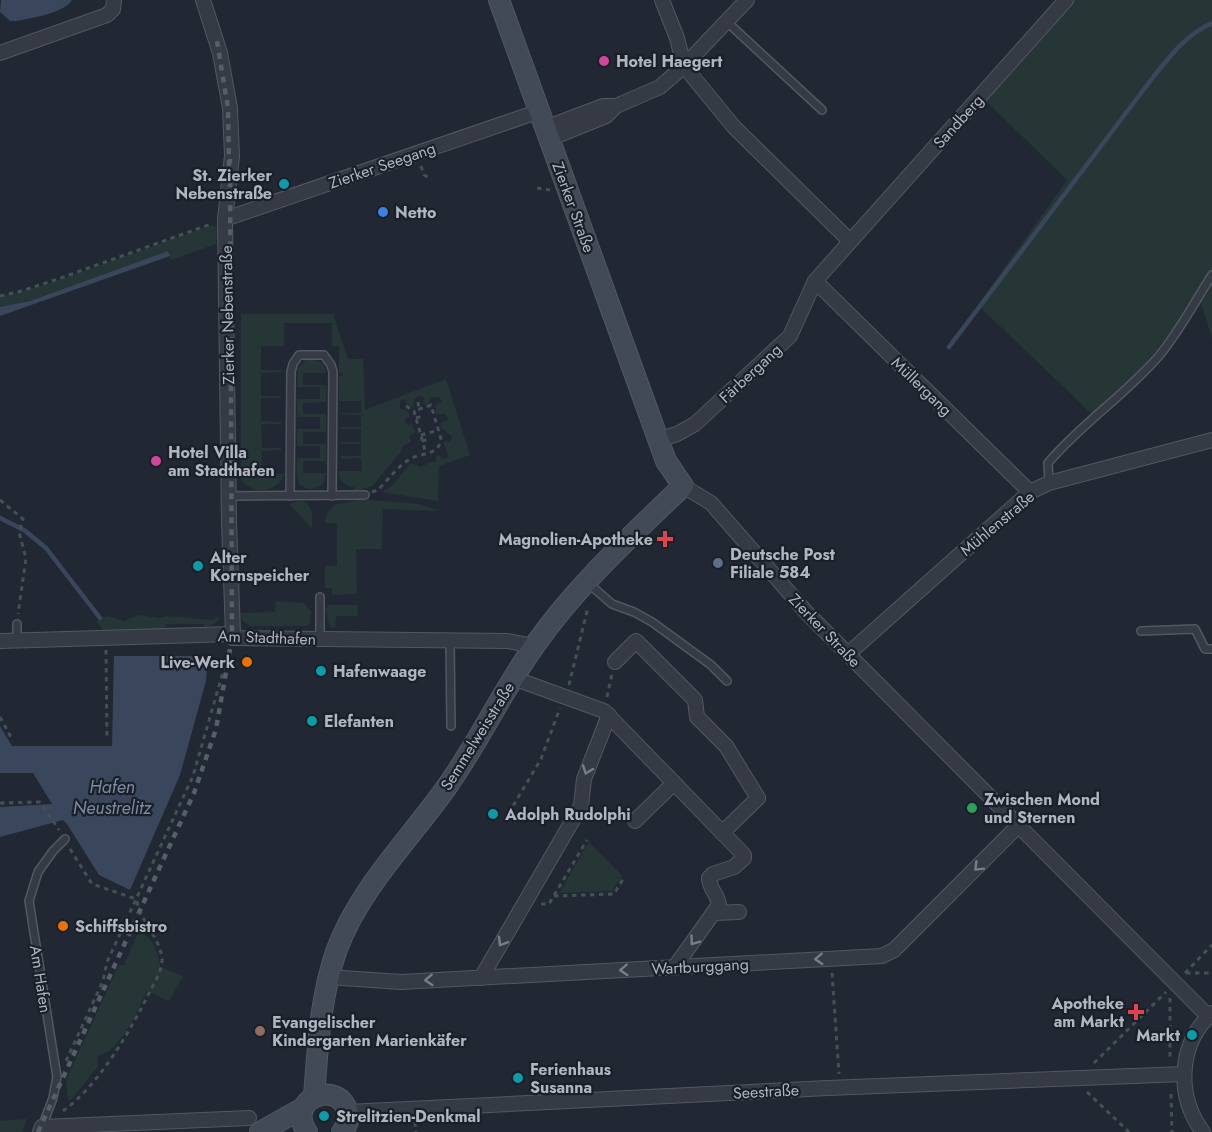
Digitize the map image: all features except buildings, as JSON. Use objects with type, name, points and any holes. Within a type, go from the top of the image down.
[{"type":"main road","name":"Zierker Straße","points":[[499,0],[545,126],[668,437],[666,461],[683,486]]},
{"type":"main road","name":"Semmelweisstraße","points":[[307,1115],[320,1017],[328,977],[338,948],[362,901],[454,776],[513,678],[568,602],[586,581],[683,486]]},
{"type":"main road","name":"Semmelweisstraße","points":[[320,1017],[324,1061],[344,1120]]},
{"type":"main road","points":[[258,1127],[307,1115],[327,1094],[344,1120]]},
{"type":"street","points":[[0,53],[107,15],[113,9],[114,0]]},
{"type":"street","name":"Zierker Nebenstraße","points":[[202,0],[220,53],[230,108],[232,156],[225,219],[233,634]]},
{"type":"street","points":[[662,0],[677,38],[684,66],[734,127],[850,242]]},
{"type":"street","points":[[545,126],[603,106],[616,106],[660,87],[684,66],[747,0]]},
{"type":"street","name":"Sandberg","points":[[815,281],[1066,0]]},
{"type":"street","name":"Zierker Seegang","points":[[225,219],[545,126]]},
{"type":"street","name":"Färbergang","points":[[668,437],[695,424],[790,336],[815,281]]},
{"type":"street","name":"Müllergang","points":[[815,281],[1030,492]]},
{"type":"street","name":"Mühlenstraße","points":[[848,654],[1030,492],[1049,483],[1212,440]]},
{"type":"street","name":"Zierker Straße","points":[[683,486],[711,503],[807,613],[1175,983],[1210,1014]]},
{"type":"street","name":"Am Stadthafen","points":[[0,641],[233,634],[232,638],[508,641],[534,646]]},
{"type":"street","points":[[615,662],[636,641],[695,700],[697,717],[726,746],[758,798],[722,833]]},
{"type":"street","points":[[513,678],[606,713],[745,856],[734,867],[713,874],[709,878],[719,904],[674,968]]},
{"type":"street","points":[[481,978],[581,806],[584,779],[606,713]]},
{"type":"street","points":[[635,821],[674,783]]},
{"type":"street","name":"Wartburggang","points":[[328,977],[401,982],[882,956],[894,950],[1019,825]]},
{"type":"street","points":[[713,913],[739,912]]},
{"type":"street","points":[[1203,1132],[1194,1117],[1177,1074],[1200,1026],[1210,1014]]},
{"type":"street","name":"Seestraße","points":[[344,1120],[840,1088],[1177,1074]]},
{"type":"street","points":[[41,1129],[258,1127]]},
{"type":"lane","points":[[726,21],[822,110]]},
{"type":"lane","points":[[1049,483],[1048,463],[1158,357],[1175,335],[1212,275]]},
{"type":"lane","points":[[290,496],[291,372],[299,355],[324,355],[331,364],[333,372],[332,496]]},
{"type":"lane","points":[[229,496],[365,495]]},
{"type":"lane","points":[[586,581],[612,604],[652,622],[711,665],[727,681]]},
{"type":"lane","points":[[320,597],[320,639]]},
{"type":"lane","points":[[17,624],[17,640]]},
{"type":"lane","points":[[1141,631],[1195,629],[1205,649],[1212,649]]},
{"type":"lane","points":[[450,640],[451,726]]},
{"type":"lane","name":"Am Hafen","points":[[41,1129],[53,1098],[57,1077],[29,901],[38,872],[52,851],[64,840]]},
{"type":"path","points":[[0,296],[55,280],[225,219]]},
{"type":"path","points":[[418,402],[419,409]]},
{"type":"path","points":[[365,495],[378,490],[411,458],[439,450],[443,439],[433,404],[414,411]]},
{"type":"path","points":[[406,406],[414,411]]},
{"type":"path","points":[[414,411],[426,454]]},
{"type":"path","points":[[415,420],[422,416]]},
{"type":"path","points":[[420,438],[439,430]]},
{"type":"path","points":[[420,438],[430,439]]},
{"type":"path","points":[[0,500],[21,515],[22,520],[19,532],[26,558],[17,624]]},
{"type":"path","points":[[57,1077],[103,981],[108,962],[193,776],[233,634]]},
{"type":"path","points":[[106,639],[107,740]]},
{"type":"path","points":[[606,713],[615,662]]},
{"type":"path","points":[[0,717],[13,741]]},
{"type":"path","points":[[0,803],[40,802],[92,884],[136,899]]},
{"type":"path","points":[[524,904],[549,903],[587,840]]},
{"type":"path","points":[[554,896],[614,894],[623,879]]},
{"type":"path","points":[[74,1103],[108,1063],[133,1025],[160,971],[162,958],[160,950],[139,912],[136,899]]},
{"type":"path","points":[[1129,1132],[1086,1091],[1085,1066],[1096,1063],[1212,945]]},
{"type":"path","points":[[831,959],[840,1088]]},
{"type":"path","points":[[1175,983],[1212,973]]},
{"type":"path","points":[[1172,1132],[1177,1074],[1170,998],[1175,983]]},
{"type":"path","points":[[1119,1132],[1124,1126]]},
{"type":"shaded area","points":[[1072,0],[1212,0],[1212,338],[1201,303],[1192,301],[1146,362],[1121,389],[1092,414],[978,305],[1067,180],[984,99]]},
{"type":"shaded area","points":[[212,225],[217,228],[216,244],[171,260],[168,251],[30,301],[0,307],[0,296],[56,281]]},
{"type":"shaded area","points":[[241,314],[333,314],[348,359],[363,359],[365,410],[446,379],[470,455],[439,466],[438,501],[381,492],[392,486],[410,464],[421,467],[436,462],[436,456],[447,458],[448,454],[443,443],[450,442],[452,438],[440,426],[448,418],[445,414],[436,414],[435,406],[442,401],[439,397],[431,397],[429,403],[422,404],[425,398],[420,395],[414,400],[413,408],[407,404],[405,399],[400,401],[400,408],[408,411],[410,417],[406,418],[405,422],[408,425],[412,424],[415,433],[409,436],[411,442],[403,446],[400,453],[372,486],[355,491],[354,487],[342,480],[338,471],[362,471],[361,458],[341,459],[341,456],[361,456],[361,444],[341,444],[341,442],[361,442],[361,429],[341,429],[341,427],[361,427],[361,415],[341,413],[361,413],[361,401],[339,401],[339,376],[343,373],[339,373],[339,346],[332,346],[332,323],[284,323],[284,346],[261,346],[261,370],[281,370],[281,372],[261,373],[261,396],[281,396],[281,398],[261,398],[261,421],[281,422],[281,424],[261,424],[262,448],[281,448],[281,450],[262,451],[261,474],[284,474],[276,485],[264,490],[257,490],[245,484],[241,478]]},
{"type":"shaded area","points":[[312,359],[323,363],[326,373],[303,373],[303,385],[326,385],[326,402],[303,403],[303,414],[326,414],[326,432],[303,432],[303,444],[326,444],[326,461],[303,461],[303,473],[326,473],[323,484],[311,489],[299,484],[297,458],[320,458],[320,446],[297,446],[297,429],[320,429],[320,417],[297,417],[297,399],[320,399],[320,387],[297,387],[298,368],[306,360]]},
{"type":"shaded area","points":[[355,499],[419,504],[438,511],[383,509],[382,549],[356,549],[357,594],[332,595],[332,588],[325,588],[325,566],[337,566],[337,523],[325,523],[326,516],[334,505],[355,501]]},
{"type":"shaded area","points":[[302,501],[309,506],[312,528],[290,505]]},
{"type":"shaded area","points":[[276,601],[304,603],[311,611],[310,623],[307,626],[250,626],[242,620],[240,613],[275,612]]},
{"type":"shaded area","points":[[329,605],[357,605],[358,616],[336,616],[335,628],[330,627],[325,609]]},
{"type":"shaded area","points":[[138,615],[212,620],[220,616],[215,623],[209,626],[166,624],[165,630],[104,631],[96,621],[107,616],[124,621]]},
{"type":"shaded area","points":[[589,842],[622,876],[612,891],[559,893]]},
{"type":"shaded area","points":[[139,931],[148,937],[154,946],[160,967],[183,976],[169,1001],[147,991],[121,1038],[109,1051],[97,1057],[98,1066],[71,1100],[68,1100],[66,1080],[119,965],[124,965]]},
{"type":"shaded area","points":[[27,1119],[22,1132],[0,1132],[0,1121]]},
{"type":"water","points":[[1,0],[72,0],[55,12],[10,21],[0,12]]},
{"type":"water","points":[[168,251],[170,256],[0,316],[0,307],[30,301]]},
{"type":"water","name":"Hafen Neustrelitz","points":[[114,656],[208,656],[206,681],[180,775],[130,890],[99,875],[63,820],[0,837],[0,807],[52,804],[33,773],[0,773],[0,726],[12,746],[112,746]]},
{"type":"waterway","points":[[949,347],[1160,68],[1187,39],[1212,23]]},
{"type":"waterway","points":[[0,518],[24,530],[46,548],[100,618]]},
{"type":"railway","points":[[217,41],[228,108],[229,166]]},
{"type":"railway","points":[[38,1132],[194,793],[216,729],[232,638],[230,159]]},
{"type":"place","name":"Hotel Haegert","points":[[604,61]]},
{"type":"place","name":"St. Zierker Nebenstraße","points":[[284,184]]},
{"type":"place","name":"Netto","points":[[383,212]]},
{"type":"place","name":"Hotel Villa am Stadthafen","points":[[156,461]]},
{"type":"place","name":"Magnolien-Apotheke","points":[[665,539]]},
{"type":"place","name":"Deutsche Post Filiale 584","points":[[718,563]]},
{"type":"place","name":"Alter Kornspeicher","points":[[198,566]]},
{"type":"place","name":"Live-Werk","points":[[247,662]]},
{"type":"place","name":"Hafenwaage","points":[[321,671]]},
{"type":"place","name":"Elefanten","points":[[312,721]]},
{"type":"place","name":"Zwischen Mond und Sternen","points":[[972,808]]},
{"type":"place","name":"Adolph Rudolphi","points":[[493,814]]},
{"type":"place","name":"Schiffsbistro","points":[[63,926]]},
{"type":"place","name":"Apotheke am Markt","points":[[1136,1012]]},
{"type":"place","name":"Evangelischer Kindergarten Marienkäfer","points":[[260,1031]]},
{"type":"place","name":"Markt","points":[[1192,1035]]},
{"type":"place","name":"Ferienhaus Susanna","points":[[518,1078]]},
{"type":"place","name":"Strelitzien-Denkmal","points":[[324,1116]]}]
